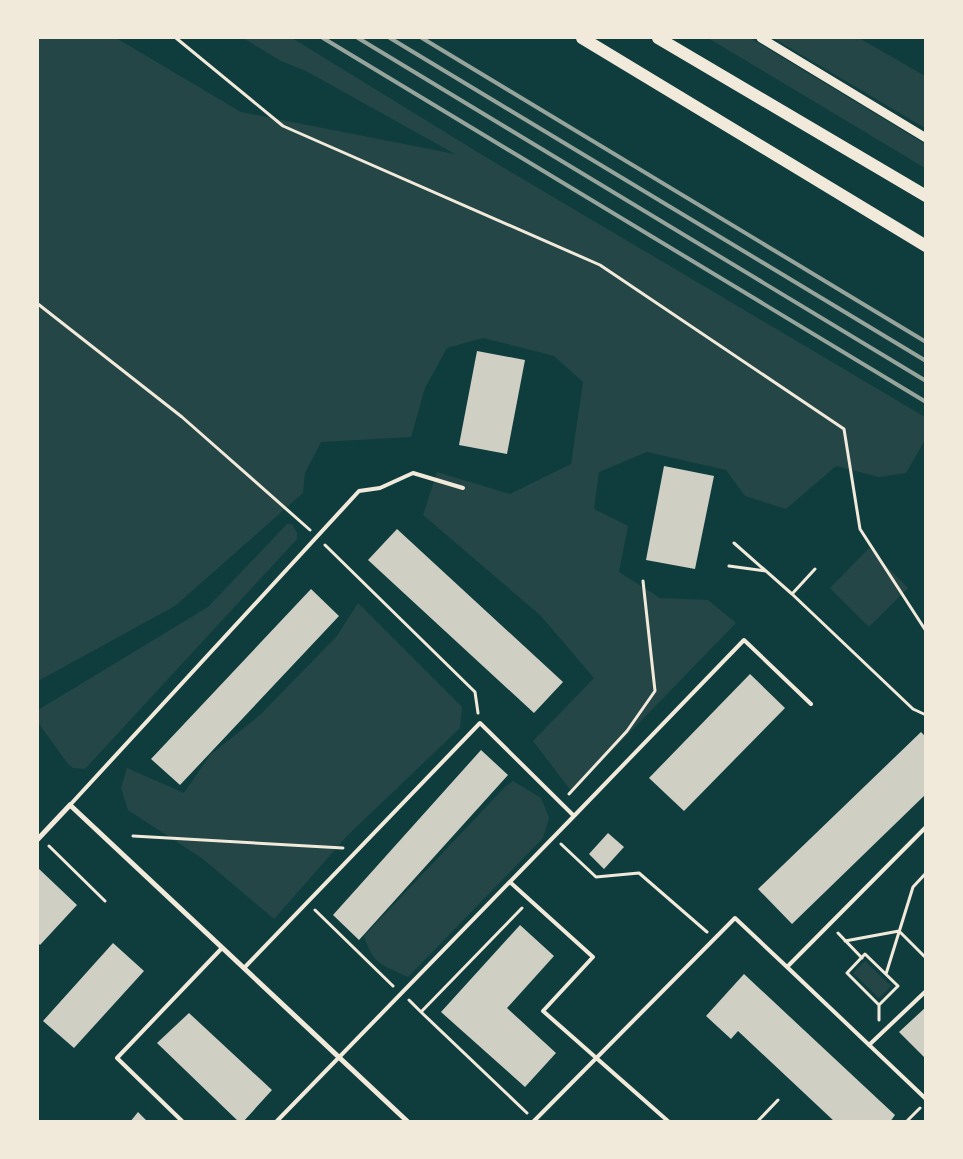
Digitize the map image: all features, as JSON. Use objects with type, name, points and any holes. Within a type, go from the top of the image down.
[{"type":"main road","points":[[582,38],[926,246]]},
{"type":"main road","points":[[658,38],[926,196]]},
{"type":"street","points":[[761,38],[926,138]]},
{"type":"street","points":[[39,838],[70,805],[408,1122]]},
{"type":"lane","points":[[70,805],[359,491],[380,488],[413,472],[463,488]]},
{"type":"lane","points":[[276,1122],[338,1056],[554,838],[744,640],[811,704]]},
{"type":"lane","points":[[244,968],[480,723],[574,816]]},
{"type":"lane","points":[[787,967],[926,827]]},
{"type":"lane","points":[[510,883],[593,958],[543,1011],[669,1122]]},
{"type":"lane","points":[[534,1121],[735,918],[926,1100]]},
{"type":"lane","points":[[183,1122],[117,1058],[222,948]]},
{"type":"lane","points":[[869,1045],[926,991]]},
{"type":"path","points":[[176,38],[283,126],[600,265],[844,429],[860,529],[926,631]]},
{"type":"path","points":[[38,304],[182,417],[316,536],[475,692],[480,723]]},
{"type":"path","points":[[734,542],[792,594],[913,709],[926,715]]},
{"type":"path","points":[[729,566],[766,571]]},
{"type":"path","points":[[792,594],[815,569]]},
{"type":"path","points":[[560,804],[627,731],[655,691],[643,581]]},
{"type":"path","points":[[133,836],[359,849]]},
{"type":"path","points":[[39,838],[105,901]]},
{"type":"path","points":[[554,838],[596,877],[639,873],[714,939]]},
{"type":"path","points":[[886,974],[913,887],[926,873]]},
{"type":"path","points":[[421,1012],[529,901]]},
{"type":"path","points":[[307,902],[534,1121]]},
{"type":"path","points":[[830,925],[862,958]]},
{"type":"path","points":[[845,941],[899,931]]},
{"type":"path","points":[[899,931],[926,958]]},
{"type":"path","points":[[865,954],[898,986],[879,1005],[847,973],[862,958],[865,954]]},
{"type":"path","points":[[758,1122],[778,1100]]},
{"type":"path","points":[[906,1122],[926,1100]]},
{"type":"shaded area","points":[[38,38],[116,38],[241,112],[455,154],[306,71],[281,61],[243,38],[292,38],[484,156],[925,417],[925,440],[906,473],[879,477],[836,466],[786,509],[745,496],[726,470],[647,452],[599,472],[594,509],[628,526],[619,572],[660,598],[708,600],[736,623],[572,792],[533,741],[594,678],[540,615],[423,515],[437,472],[510,494],[571,464],[583,382],[554,356],[483,338],[447,348],[425,388],[411,437],[321,442],[305,473],[303,493],[175,606],[38,681]]},
{"type":"shaded area","points":[[708,38],[750,38],[925,144],[925,168]]},
{"type":"shaded area","points":[[773,38],[859,38],[925,76],[925,128]]},
{"type":"shaded area","points":[[287,524],[292,524],[297,533],[297,539],[85,769],[73,768],[68,764],[39,724],[38,710],[208,607]]},
{"type":"shaded area","points":[[869,548],[908,588],[869,627],[830,588]]},
{"type":"shaded area","points":[[358,603],[462,707],[460,728],[348,835],[274,919],[203,859],[128,810],[121,788],[127,768],[184,793],[210,755],[260,715],[337,636]]},
{"type":"shaded area","points":[[513,781],[541,798],[549,818],[543,838],[408,977],[380,963],[371,953],[364,936],[505,787]]},
{"type":"shaded area","points":[[865,961],[891,986],[879,998],[853,973]]},
{"type":"building","points":[[477,351],[525,360],[507,454],[459,445]]},
{"type":"building","points":[[664,466],[714,476],[695,569],[646,560]]},
{"type":"building","points":[[397,529],[563,682],[534,713],[368,560]]},
{"type":"building","points":[[311,589],[339,616],[180,785],[151,759]]},
{"type":"building","points":[[750,674],[785,708],[684,811],[649,778]]},
{"type":"building","points":[[921,732],[926,737],[926,794],[792,924],[758,889]]},
{"type":"building","points":[[481,750],[508,775],[359,940],[333,915]]},
{"type":"building","points":[[608,833],[624,847],[604,869],[589,854]]},
{"type":"building","points":[[38,868],[77,905],[40,945],[38,943]]},
{"type":"building","points":[[520,925],[554,956],[507,1008],[556,1053],[525,1087],[441,1012]]},
{"type":"building","points":[[113,943],[144,971],[74,1048],[43,1021]]},
{"type":"building","points":[[744,974],[895,1115],[890,1122],[835,1122],[738,1031],[731,1039],[706,1016]]},
{"type":"building","points":[[926,1007],[926,1059],[899,1032]]},
{"type":"building","points":[[189,1013],[272,1090],[243,1122],[239,1122],[157,1043]]},
{"type":"building","points":[[138,1112],[148,1122],[130,1122]]},
{"type":"railway","points":[[323,38],[926,402]]},
{"type":"railway","points":[[358,38],[926,381]]},
{"type":"railway","points":[[390,38],[926,361]]},
{"type":"railway","points":[[422,38],[926,342]]}]
